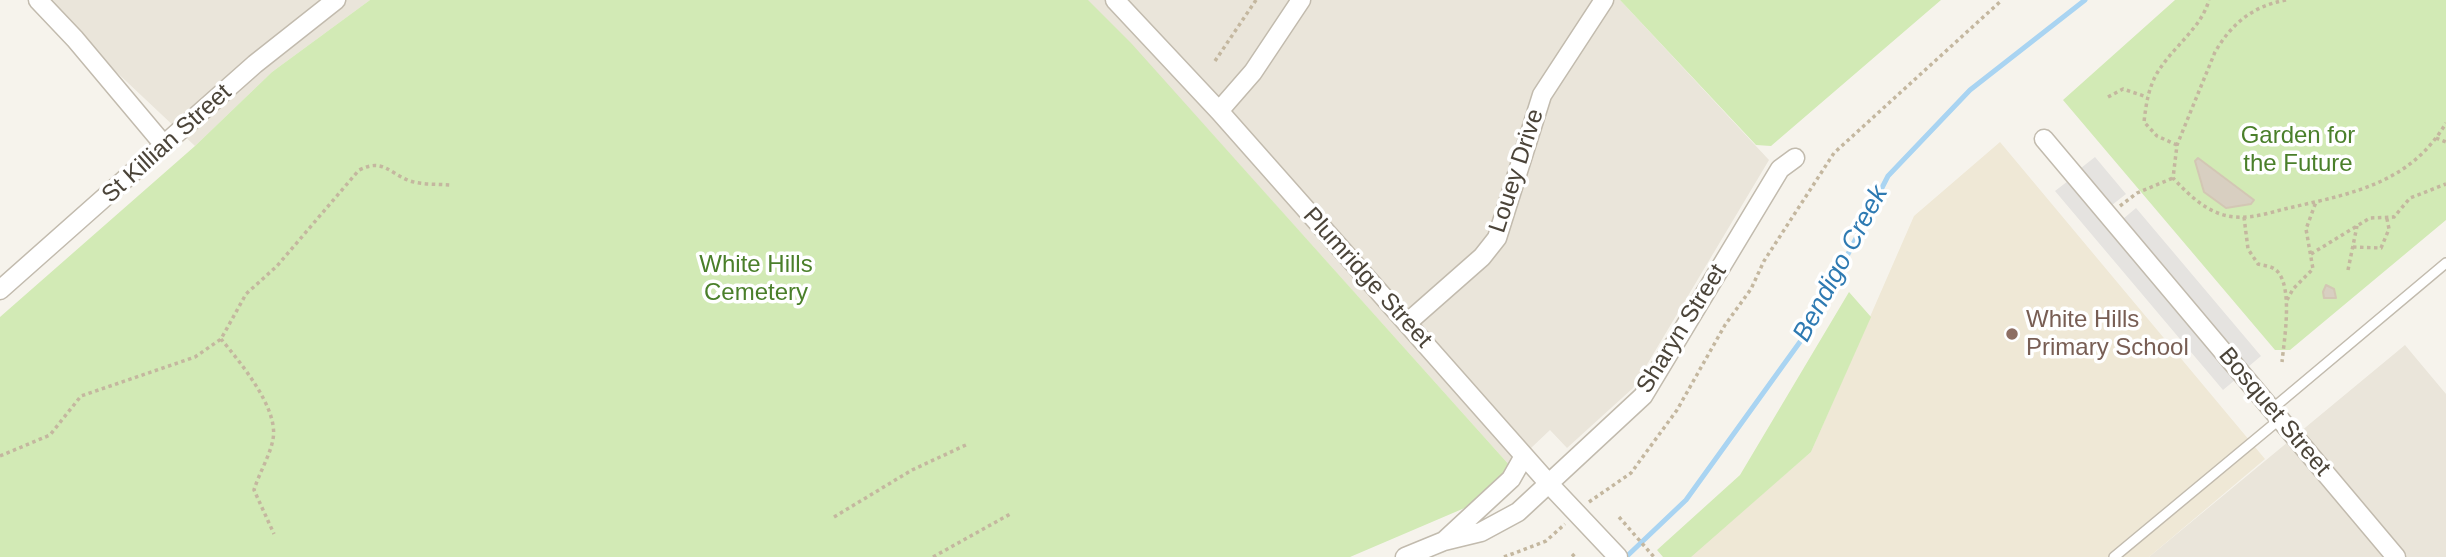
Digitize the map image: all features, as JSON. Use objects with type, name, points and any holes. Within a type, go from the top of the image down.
[{"type":"street","points":[[38,0],[75,39],[164,145]]},
{"type":"street","name":"St Killian Street","points":[[0,290],[255,64],[336,0]]},
{"type":"street","name":"Plumridge Street","points":[[1115,0],[1219,111],[1524,456],[1614,552]]},
{"type":"street","points":[[1219,111],[1253,72],[1301,0]]},
{"type":"street","name":"Louey Drive","points":[[1407,323],[1482,257],[1497,238],[1542,95],[1604,0]]},
{"type":"street","name":"Bosquet Street","points":[[2044,139],[2396,557]]},
{"type":"street","name":"Sharyn Street","points":[[1444,541],[1499,525],[1550,485],[1648,389],[1780,169],[1795,158]]},
{"type":"street","points":[[1405,557],[1444,541],[1511,479],[1524,456]]},
{"type":"lane","points":[[2114,557],[2446,263]]},
{"type":"path","points":[[1215,61],[1256,0]]},
{"type":"path","points":[[1583,507],[1631,473],[1677,410],[1726,325],[1751,289],[1764,261],[1834,153],[2002,0]]},
{"type":"path","points":[[2177,145],[2157,136],[2144,122],[2147,97],[2156,75],[2205,14],[2209,0]]},
{"type":"path","points":[[2173,178],[2177,145],[2223,38],[2249,13],[2267,2],[2286,0]]},
{"type":"path","points":[[2108,97],[2123,89],[2147,97]]},
{"type":"path","points":[[2173,178],[2205,207],[2233,217],[2244,217],[2316,202],[2388,180],[2424,154],[2446,123]]},
{"type":"path","points":[[2436,138],[2446,142]]},
{"type":"path","points":[[0,456],[50,435],[81,396],[195,357],[220,339],[246,294],[276,266],[359,170],[370,164],[382,164],[411,181],[450,185]]},
{"type":"path","points":[[2109,216],[2137,193],[2173,178]]},
{"type":"path","points":[[2311,254],[2370,219],[2394,217],[2410,198],[2446,184]]},
{"type":"path","points":[[2286,302],[2293,289],[2313,269],[2306,229],[2316,202]]},
{"type":"path","points":[[2244,217],[2248,249],[2258,264],[2272,267],[2280,274],[2286,302],[2282,362]]},
{"type":"path","points":[[2353,247],[2381,248],[2389,229],[2387,219]]},
{"type":"path","points":[[2348,270],[2357,226]]},
{"type":"path","points":[[220,339],[240,362],[271,414],[274,437],[254,490],[274,534]]},
{"type":"path","points":[[834,517],[912,470],[968,443]]},
{"type":"path","points":[[933,557],[1012,513]]},
{"type":"path","points":[[1619,517],[1654,557]]},
{"type":"path","points":[[1504,557],[1546,541],[1569,520]]},
{"type":"shaded area","points":[[47,0],[370,0],[272,72],[195,146],[110,66]]},
{"type":"shaded area","points":[[1082,0],[1620,0],[1769,160],[1633,388],[1567,448],[1550,430],[1511,467],[1205,126]]},
{"type":"shaded area","name":"White Hills Primary School","points":[[2000,142],[2265,459],[2149,557],[1689,557],[1811,452],[1914,216]]},
{"type":"shaded area","points":[[2095,157],[2126,194],[2112,205],[2081,168]]},
{"type":"shaded area","points":[[2068,181],[2235,380],[2223,390],[2055,191]]},
{"type":"shaded area","points":[[2136,208],[2261,356],[2248,367],[2123,219]]},
{"type":"shaded area","points":[[2405,345],[2446,394],[2446,557],[2149,557]]},
{"type":"green space","name":"White Hills Cemetery","points":[[370,0],[1088,0],[1131,43],[1511,467],[1467,507],[1350,557],[0,557],[0,317],[195,146],[272,72]]},
{"type":"green space","points":[[1620,0],[1941,0],[1771,146],[1756,145]]},
{"type":"green space","name":"Garden for the Future","points":[[2175,0],[2446,0],[2446,220],[2290,350],[2275,350],[2063,100]]},
{"type":"green space","points":[[1849,292],[1871,317],[1811,452],[1691,557],[1663,557],[1657,550],[1740,475]]},
{"type":"building","points":[[2198,158],[2254,200],[2251,204],[2226,208],[2204,192],[2195,161]]},
{"type":"building","points":[[2326,285],[2334,289],[2336,298],[2324,298]]},
{"type":"waterway","name":"Bendigo Creek","points":[[1626,557],[1686,500],[1810,328],[1888,176],[1970,90],[2085,0]]},
{"type":"place","name":"White Hills Primary School","points":[[2012,334]]}]
